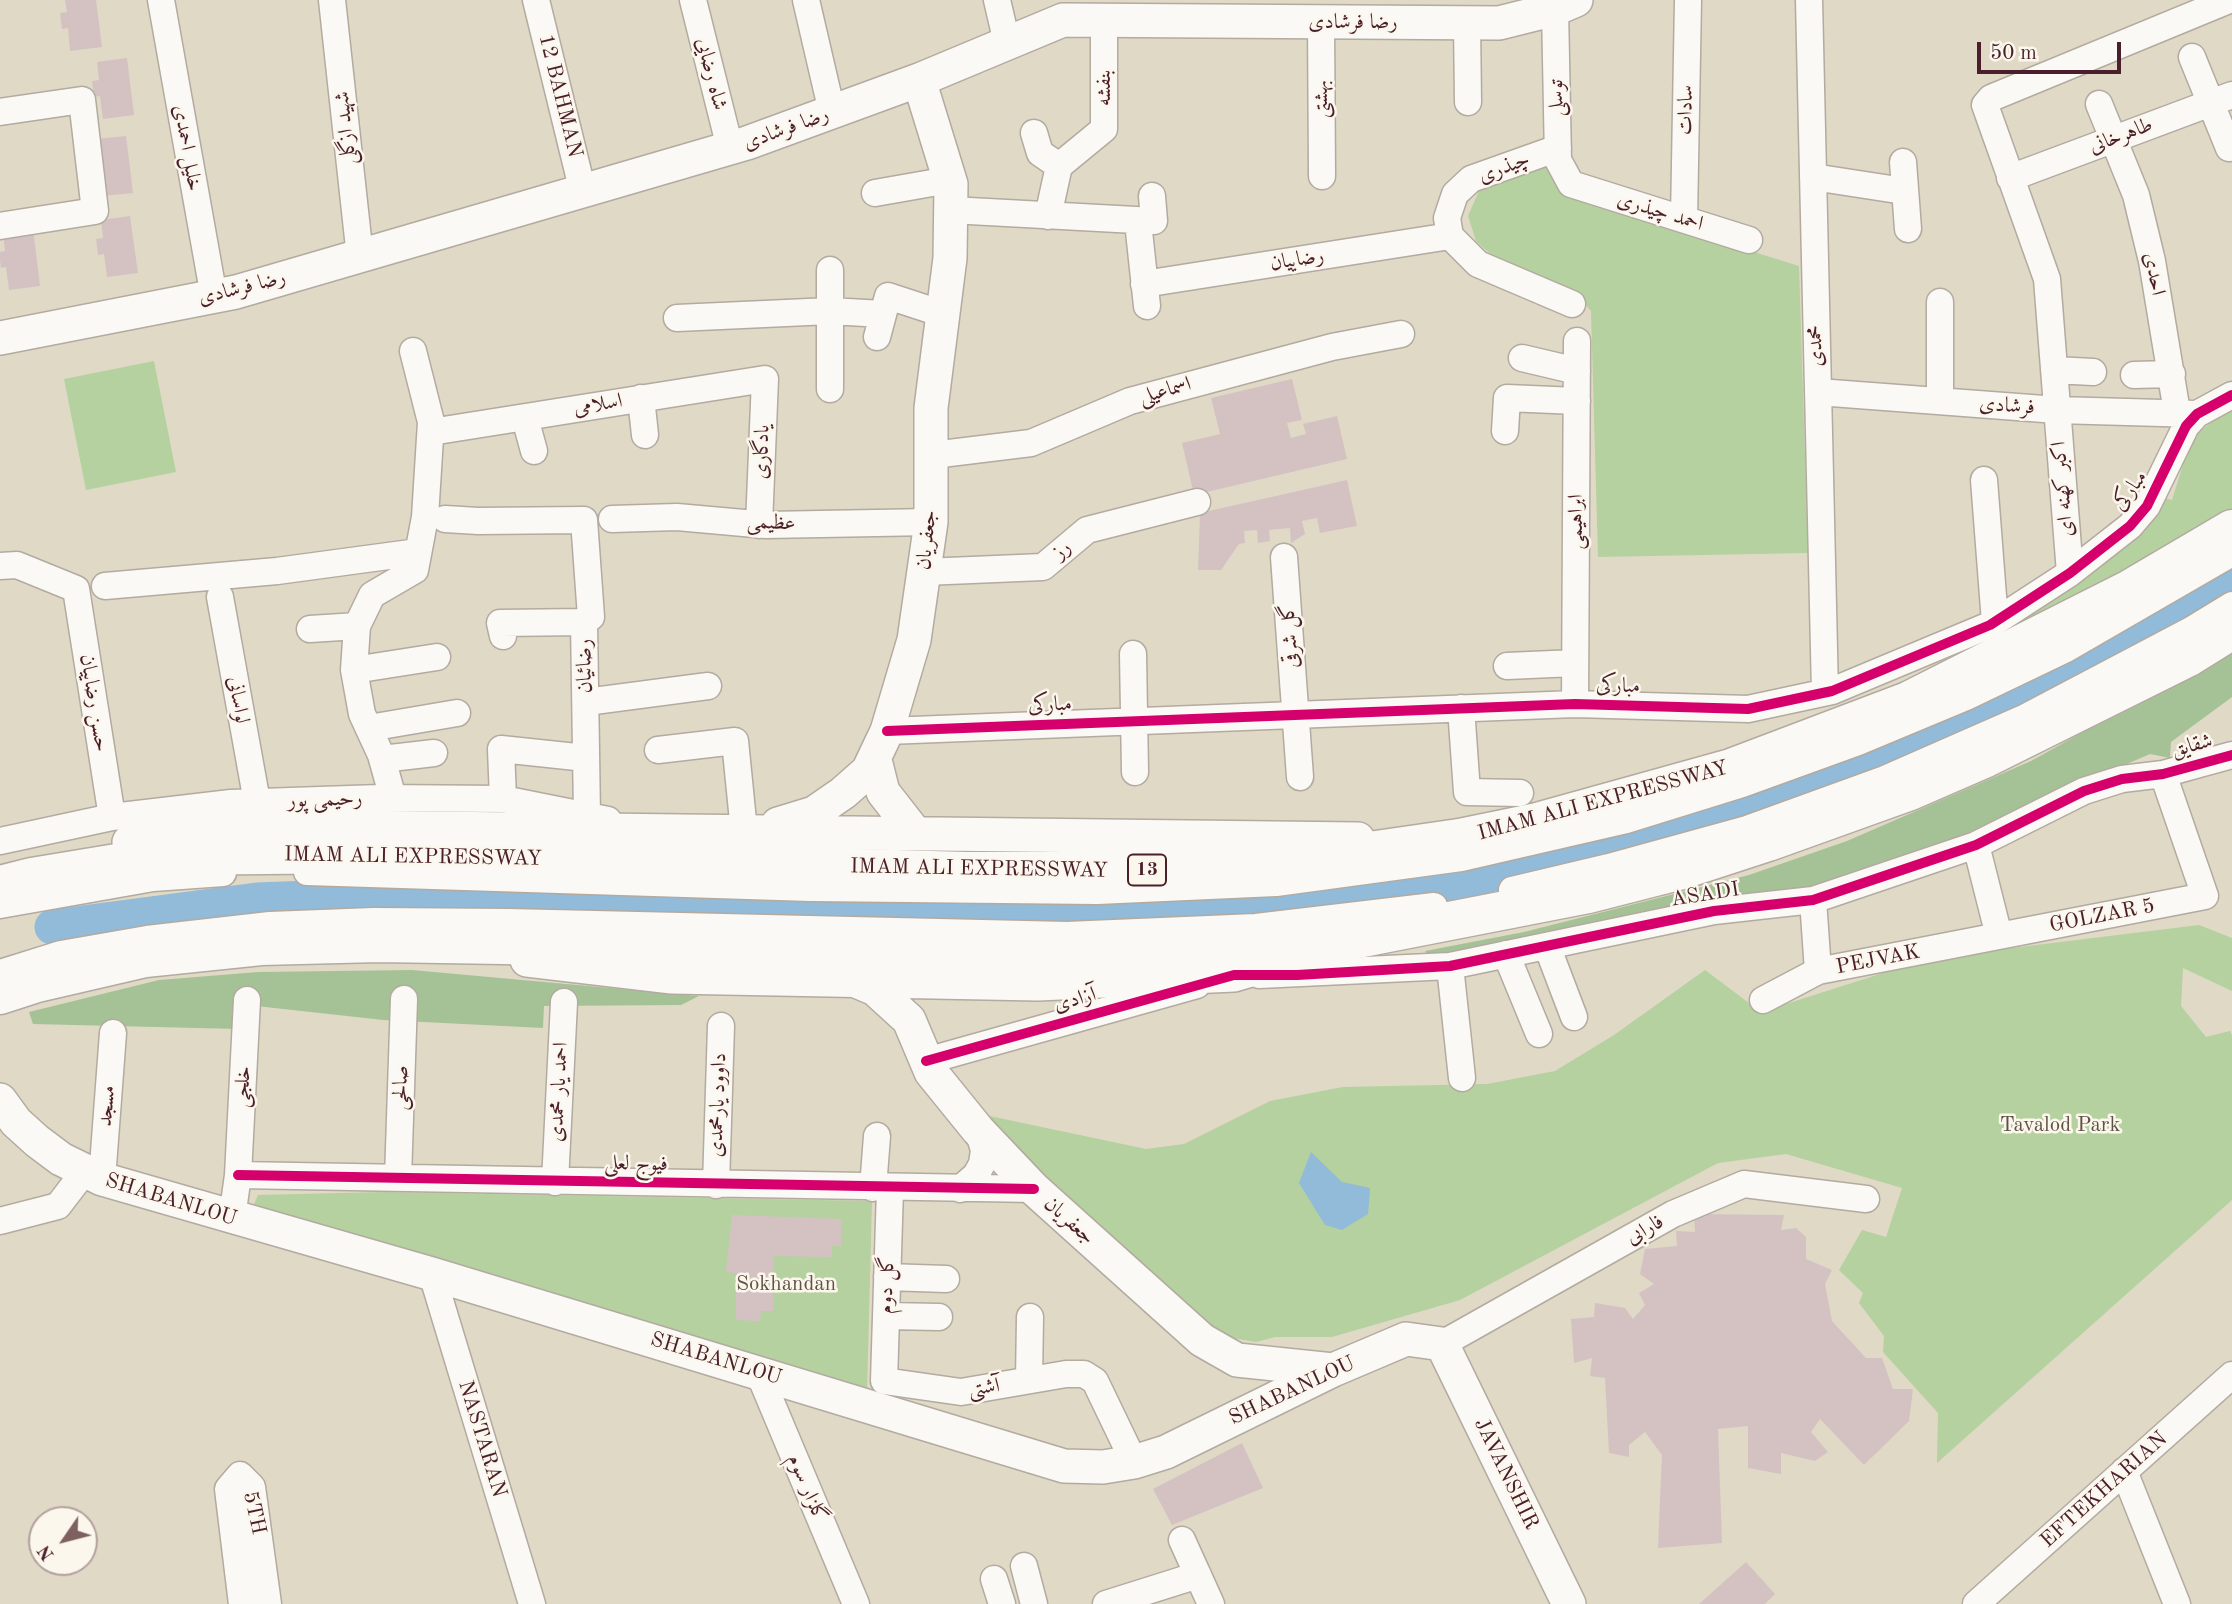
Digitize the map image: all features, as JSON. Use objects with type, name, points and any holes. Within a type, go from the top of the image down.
[{"type":"highway","name":"IMAM ALI EXPRESSWAY","points":[[16,881],[159,856],[371,854],[966,871],[1116,871],[1300,862],[1459,838],[1550,819],[1718,772],[1896,706],[1980,667],[2222,544]]},
{"type":"highway","points":[[0,995],[145,958],[261,946],[379,943],[874,951],[967,956],[1220,950],[1352,940],[1588,894],[1682,870],[1769,842],[1910,791],[1986,758],[2189,657],[2232,630]]},
{"type":"main road","name":"رضا فرشادی","points":[[0,338],[214,297],[583,192],[730,148],[832,112],[919,80],[1063,20],[1087,13],[1167,10],[1321,22],[1499,23],[1565,5]]},
{"type":"main road","name":"جعفریان","points":[[744,831],[814,813],[843,793],[881,746],[914,640],[931,522],[931,408],[950,258],[950,195],[919,80]]},
{"type":"main road","points":[[881,746],[883,792],[915,833]]},
{"type":"main road","points":[[16,881],[124,843],[262,826],[650,829],[1233,839],[1459,838]]},
{"type":"main road","points":[[379,943],[672,977],[1038,984],[1234,975],[1352,940]]},
{"type":"main road","name":"جعفریان","points":[[854,980],[875,989],[909,1020],[931,1072],[978,1130],[1034,1189],[1202,1340],[1237,1360]]},
{"type":"main road","points":[[909,1020],[930,998],[944,989],[964,984]]},
{"type":"main road","name":"SHABANLOU","points":[[0,1100],[16,1122],[37,1141],[93,1175],[232,1219],[432,1274],[758,1371],[1064,1466],[1103,1467],[1134,1462],[1166,1452],[1333,1370],[1406,1339],[1442,1344]]},
{"type":"main road","name":"JAVANSHIR","points":[[1442,1344],[1569,1604]]},
{"type":"main road","points":[[1237,1360],[1333,1370]]},
{"type":"main road","points":[[1237,1360],[1246,1366],[1261,1398],[1256,1408]]},
{"type":"street","name":"خلیل احمدی","points":[[161,0],[214,297]]},
{"type":"street","name":"شهید ازگلی","points":[[332,0],[360,257]]},
{"type":"street","name":"12 BAHMAN","points":[[537,0],[583,192]]},
{"type":"street","name":"شاه رضایی","points":[[693,0],[730,148]]},
{"type":"street","points":[[806,0],[832,112]]},
{"type":"street","points":[[998,0],[1007,43]]},
{"type":"street","name":"سادات","points":[[1684,219],[1688,0]]},
{"type":"street","name":"محمدی","points":[[1809,0],[1825,692]]},
{"type":"street","name":"اکبر کهنه ای","points":[[2070,573],[2047,279],[1985,105],[1991,98],[2229,0]]},
{"type":"street","name":"توسلی","points":[[1565,5],[1558,160],[1571,184]]},
{"type":"street","name":"بنفشه","points":[[1059,166],[1104,130],[1087,13]]},
{"type":"street","name":"بهشتی","points":[[1321,22],[1322,176]]},
{"type":"street","points":[[1467,23],[1468,102]]},
{"type":"street","points":[[2193,57],[2221,99],[2229,148]]},
{"type":"street","name":"طاهرخانی","points":[[2010,178],[2221,99]]},
{"type":"street","points":[[0,112],[82,100],[95,211],[0,226]]},
{"type":"street","name":"احدی","points":[[2099,104],[2136,195],[2152,261],[2172,374],[2187,413]]},
{"type":"street","points":[[1034,133],[1040,153],[1059,166],[1048,216]]},
{"type":"street","name":"چیذری","points":[[1450,236],[1447,218],[1455,194],[1471,179],[1558,148]]},
{"type":"street","points":[[1903,162],[1908,229]]},
{"type":"street","points":[[1813,177],[1904,191]]},
{"type":"street","name":"احمد چیذری","points":[[1571,184],[1749,240]]},
{"type":"street","points":[[875,192],[950,195],[1048,216],[1138,222],[1154,221],[1152,196]]},
{"type":"street","name":"رضاییان","points":[[1138,222],[1146,295],[1450,236]]},
{"type":"street","points":[[1450,236],[1478,264],[1572,304]]},
{"type":"street","points":[[830,270],[830,388]]},
{"type":"street","points":[[677,318],[830,311],[880,325],[888,296],[943,314]]},
{"type":"street","points":[[1940,302],[1941,401]]},
{"type":"street","name":"اسماعیلی","points":[[933,455],[1031,443],[1142,398],[1332,347],[1401,334]]},
{"type":"street","name":"ابراهیمی","points":[[1575,704],[1577,341]]},
{"type":"street","points":[[393,798],[382,759],[362,714],[354,670],[357,626],[372,595],[415,570],[428,499],[431,432],[413,351]]},
{"type":"street","points":[[1522,358],[1577,372]]},
{"type":"street","points":[[2054,370],[2093,372]]},
{"type":"street","points":[[2134,375],[2172,374]]},
{"type":"street","name":"اسلامی","points":[[431,432],[765,379]]},
{"type":"street","name":"یادگاری","points":[[759,525],[765,379]]},
{"type":"street","name":"فرشادی","points":[[1818,392],[2057,410],[2187,413]]},
{"type":"street","name":"مبارکی","points":[[881,746],[1132,721],[1575,704],[1748,709],[1825,692],[1929,652],[1995,622],[2070,573],[2130,526],[2147,506],[2186,426],[2187,413],[2232,395]]},
{"type":"street","points":[[641,398],[646,435]]},
{"type":"street","points":[[1505,431],[1507,398],[1577,401]]},
{"type":"street","points":[[525,418],[534,451]]},
{"type":"street","points":[[1984,480],[1995,622]]},
{"type":"street","name":"رز","points":[[924,572],[1043,567],[1087,530],[1197,502]]},
{"type":"street","name":"عظیمی","points":[[612,519],[677,517],[759,525],[931,522]]},
{"type":"street","name":"رضائیان","points":[[445,519],[584,520],[590,617],[584,622],[587,816]]},
{"type":"street","points":[[0,905],[153,878],[225,873],[310,872],[811,888],[1097,891],[1276,883],[1461,858],[1626,820],[1742,784],[1858,742],[1966,697],[2066,649],[2222,544],[2232,523]]},
{"type":"street","points":[[105,586],[277,570],[418,552]]},
{"type":"street","name":"گل شرقی","points":[[1284,558],[1300,777]]},
{"type":"street","name":"حسن رضاییان","points":[[0,566],[17,565],[76,589],[112,817]]},
{"type":"street","name":"لواسانی","points":[[220,597],[257,802]]},
{"type":"street","points":[[0,973],[61,954],[147,939],[270,925],[374,921],[508,922],[1067,934],[1256,927],[1419,909],[1622,864],[1747,829],[1840,797],[2024,718],[2191,630],[2232,605]]},
{"type":"street","points":[[499,620],[584,622]]},
{"type":"street","points":[[310,629],[357,626]]},
{"type":"street","points":[[1133,654],[1132,721],[1135,772]]},
{"type":"street","points":[[354,670],[437,657]]},
{"type":"street","points":[[1507,666],[1575,663]]},
{"type":"street","points":[[586,702],[708,686]]},
{"type":"street","points":[[1461,708],[1467,792],[1520,793]]},
{"type":"street","points":[[369,729],[457,713]]},
{"type":"street","points":[[658,750],[735,741],[744,831]]},
{"type":"street","points":[[503,799],[500,749],[586,758]]},
{"type":"street","points":[[382,759],[434,753]]},
{"type":"street","name":"شقایق","points":[[2163,774],[2232,755]]},
{"type":"street","name":"ASADI","points":[[1234,975],[1297,975],[1450,966],[1714,911],[1813,900],[1976,845],[2084,791],[2122,779],[2163,774]]},
{"type":"street","name":"GOLZAR 5","points":[[1999,936],[2205,896],[2163,774]]},
{"type":"street","name":"رحیمی پور","points":[[0,841],[112,817],[257,802],[393,798],[503,799],[650,829]]},
{"type":"street","points":[[1976,845],[1999,936]]},
{"type":"street","points":[[1813,900],[1818,971]]},
{"type":"street","name":"PEJVAK","points":[[1763,1000],[1818,971],[1999,936]]},
{"type":"street","points":[[1547,946],[1574,1017]]},
{"type":"street","points":[[1506,954],[1539,1034]]},
{"type":"street","points":[[1450,966],[1462,1078]]},
{"type":"street","name":"آزادی","points":[[926,1061],[1234,975]]},
{"type":"street","name":"صالحی","points":[[398,1178],[404,999]]},
{"type":"street","name":"خلجی","points":[[238,1175],[247,1000]]},
{"type":"street","name":"احمد یار محمدی","points":[[555,1182],[564,1002]]},
{"type":"street","name":"داوود یارمحمدی","points":[[716,1185],[721,1026]]},
{"type":"street","name":"مسجد","points":[[93,1175],[113,1033]]},
{"type":"street","points":[[960,1189],[976,1175],[982,1164],[984,1150],[978,1130]]},
{"type":"street","name":"گل دوم","points":[[877,1136],[887,1277],[884,1381]]},
{"type":"street","points":[[0,1221],[58,1206],[93,1175]]},
{"type":"street","points":[[232,1219],[238,1175]]},
{"type":"street","name":"فیوج لعلی","points":[[238,1175],[1034,1189]]},
{"type":"street","name":"فارابی","points":[[1442,1344],[1673,1214],[1744,1184],[1866,1199]]},
{"type":"street","name":"NASTARAN","points":[[432,1274],[532,1604]]},
{"type":"street","points":[[887,1277],[946,1279]]},
{"type":"street","points":[[886,1316],[939,1317]]},
{"type":"street","points":[[1029,1380],[1030,1317]]},
{"type":"street","name":"گلزار سوم","points":[[758,1371],[856,1604]]},
{"type":"street","name":"آشتی","points":[[884,1381],[961,1392],[1066,1374],[1084,1374],[1095,1381],[1134,1462]]},
{"type":"street","name":"EFTEKHARIAN","points":[[1976,1604],[2232,1375]]},
{"type":"street","points":[[2124,1471],[2177,1604]]},
{"type":"street","name":"5TH","points":[[242,1604],[228,1489],[240,1475],[253,1487],[268,1604]]},
{"type":"street","points":[[1182,1540],[1212,1604]]},
{"type":"street","points":[[1024,1566],[1034,1604]]},
{"type":"street","points":[[1105,1604],[1198,1575]]},
{"type":"green space","points":[[1545,164],[1554,181],[1568,194],[1799,266],[1808,553],[1598,557],[1591,311],[1577,295],[1496,259],[1476,241],[1468,216],[1479,191]]},
{"type":"green space","points":[[154,361],[176,472],[86,490],[64,379]]},
{"type":"green space","points":[[2232,405],[2232,509],[2182,545],[2021,635],[2012,619],[2075,581],[2155,518],[2165,498],[2172,500],[2191,439]]},
{"type":"green space","points":[[2232,649],[2232,697],[2171,742],[2170,758],[2150,754],[1937,846],[1813,887],[1763,893],[1431,959],[1425,951],[1524,932],[1749,875],[1847,841],[2031,761]]},
{"type":"green space","name":"Tavalod Park","points":[[2199,925],[2232,938],[2232,991],[2183,968],[2181,1006],[2206,1037],[2230,1031],[2232,1035],[2232,1200],[1937,1463],[1938,1413],[1883,1352],[1884,1336],[1859,1303],[1863,1293],[1839,1270],[1862,1230],[1886,1237],[1902,1188],[1786,1154],[1718,1163],[1460,1300],[1332,1337],[1275,1337],[1256,1342],[1232,1338],[1210,1328],[1037,1172],[980,1114],[1146,1149],[1184,1144],[1270,1101],[1343,1087],[1487,1084],[1555,1071],[1614,1035],[1705,970],[1761,1012],[1930,958]]},
{"type":"green space","points":[[412,970],[699,996],[681,1005],[544,1006],[543,1028],[383,1020],[238,1004],[238,1029],[33,1024],[29,1012],[159,980],[258,972]]},
{"type":"green space","name":"Sokhandan","points":[[383,1192],[872,1201],[867,1393],[252,1209],[258,1195]]},
{"type":"water","points":[[1311,1152],[1342,1182],[1370,1188],[1368,1214],[1342,1230],[1325,1225],[1299,1183]]},
{"type":"building","points":[[65,0],[96,0],[102,47],[70,51],[68,28],[62,29],[60,13],[67,12]]},
{"type":"building","points":[[127,58],[134,115],[103,119],[100,96],[94,97],[92,81],[99,80],[97,62]]},
{"type":"building","points":[[126,136],[133,193],[102,196],[96,139]]},
{"type":"building","points":[[130,216],[138,273],[107,277],[104,254],[98,255],[96,239],[103,238],[101,220]]},
{"type":"building","points":[[33,229],[40,286],[9,290],[6,267],[1,268],[0,261],[0,252],[5,251],[3,233]]},
{"type":"building","points":[[1292,379],[1302,420],[1287,423],[1291,438],[1306,434],[1303,424],[1337,416],[1347,459],[1194,495],[1182,443],[1220,434],[1211,398]]},
{"type":"building","points":[[1347,480],[1357,526],[1320,533],[1317,518],[1302,521],[1305,534],[1291,543],[1290,528],[1269,530],[1270,541],[1258,543],[1257,530],[1244,531],[1245,543],[1239,544],[1221,570],[1198,570],[1200,513]]},
{"type":"building","points":[[1694,1214],[1784,1215],[1781,1230],[1796,1228],[1806,1237],[1806,1259],[1832,1270],[1825,1284],[1832,1321],[1866,1358],[1882,1358],[1893,1389],[1913,1389],[1909,1421],[1864,1465],[1820,1419],[1811,1432],[1828,1452],[1815,1461],[1781,1453],[1781,1474],[1748,1468],[1748,1426],[1718,1429],[1722,1543],[1658,1548],[1662,1455],[1645,1432],[1629,1445],[1629,1457],[1609,1453],[1605,1378],[1590,1376],[1592,1358],[1574,1363],[1571,1319],[1594,1317],[1595,1303],[1625,1308],[1633,1319],[1645,1305],[1639,1293],[1654,1284],[1640,1274],[1645,1249],[1677,1246],[1676,1231],[1695,1232]]},
{"type":"building","points":[[732,1215],[841,1219],[841,1246],[832,1246],[832,1257],[773,1256],[773,1311],[761,1311],[760,1321],[736,1320],[736,1273],[726,1272]]},
{"type":"building","points":[[1242,1443],[1263,1488],[1172,1525],[1153,1489]]},
{"type":"building","points":[[1746,1562],[1775,1594],[1765,1604],[1699,1604]]},
{"type":"waterway","points":[[52,927],[257,900],[309,898],[1114,912],[1222,909],[1356,898],[1468,880],[1558,859],[1666,830],[1799,788],[1910,746],[1982,713],[2097,657],[2232,580]]},
{"type":"cycle path","points":[[887,731],[1575,704],[1748,709],[1832,691],[1990,625],[2070,573],[2130,526],[2147,506],[2186,426],[2197,414],[2232,395]]},
{"type":"cycle path","points":[[926,1061],[1234,975],[1297,975],[1450,966],[1714,911],[1813,900],[1976,845],[2084,791],[2122,779],[2163,774],[2232,755]]},
{"type":"cycle path","points":[[238,1175],[1034,1189]]}]
